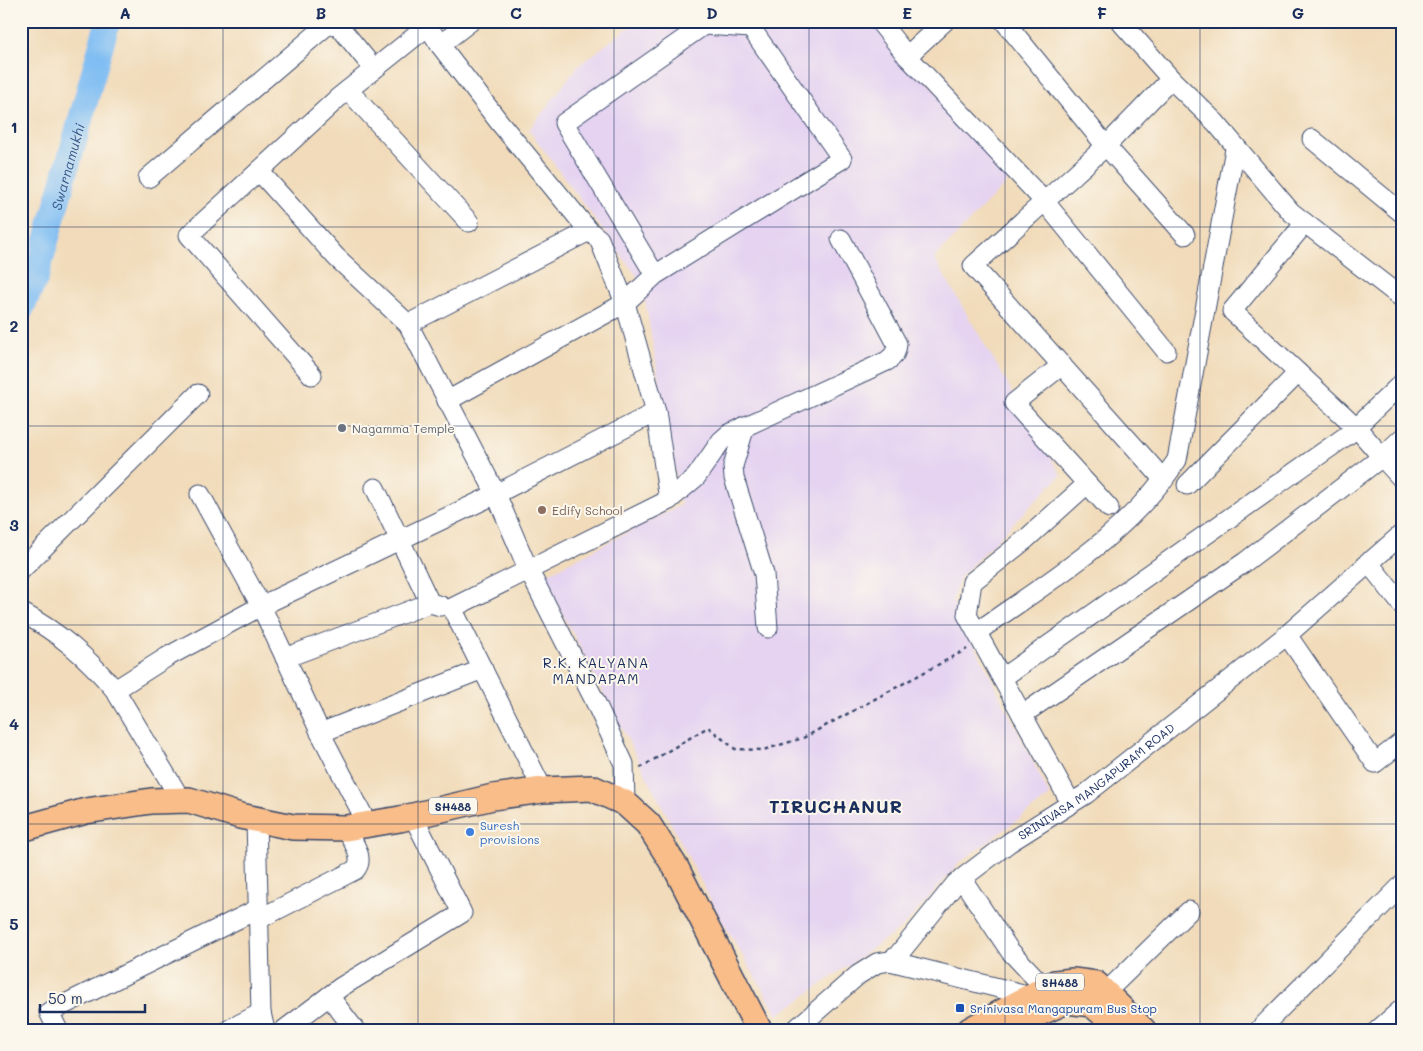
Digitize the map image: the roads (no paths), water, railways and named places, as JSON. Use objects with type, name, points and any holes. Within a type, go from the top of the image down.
[{"type":"main road","name":"SH488","points":[[21,829],[86,811],[151,801],[181,800],[189,800],[256,820],[293,827],[357,827],[493,797],[543,790],[592,788],[625,803],[648,824],[676,868],[759,1030]]},
{"type":"main road","name":"SH488","points":[[970,1030],[1055,983],[1073,981],[1096,984],[1143,1030]]},
{"type":"main road","name":"SH488","points":[[1002,1030],[1066,1001],[1092,1004],[1121,1030]]},
{"type":"street","points":[[440,45],[471,21]]},
{"type":"street","points":[[879,21],[907,56],[1045,202],[1166,350]]},
{"type":"street","points":[[907,56],[945,21]]},
{"type":"street","points":[[1004,21],[1106,146],[1185,235]]},
{"type":"street","points":[[1120,21],[1171,79],[1216,123],[1235,149],[1291,212],[1402,298]]},
{"type":"street","points":[[312,375],[188,236],[348,90],[427,23],[440,45],[500,123],[589,231],[599,239],[625,304],[656,412],[669,500]]},
{"type":"street","points":[[148,178],[326,26],[333,24],[340,26],[374,69]]},
{"type":"street","points":[[447,402],[625,304],[655,274],[842,159],[750,28],[704,25],[564,123],[655,274]]},
{"type":"street","points":[[1164,480],[973,266],[1106,146],[1171,79]]},
{"type":"street","points":[[348,90],[469,222]]},
{"type":"street","points":[[1312,139],[1402,213]]},
{"type":"street","points":[[979,637],[1102,544],[1164,480],[1177,460],[1235,149]]},
{"type":"street","points":[[259,171],[336,257],[408,324],[496,494],[528,568],[598,707],[624,764],[625,803]]},
{"type":"street","points":[[1305,223],[1232,311],[1356,427],[1402,479]]},
{"type":"street","points":[[408,324],[589,231]]},
{"type":"street","points":[[285,658],[430,603],[452,608],[528,568],[669,500],[696,477],[721,441],[729,434],[887,361],[896,352],[897,344],[842,239]]},
{"type":"street","points":[[1062,365],[1014,403],[1109,508]]},
{"type":"street","points":[[1187,485],[1298,373]]},
{"type":"street","points":[[1002,678],[1356,427],[1402,383]]},
{"type":"street","points":[[21,570],[198,394]]},
{"type":"street","points":[[115,690],[168,657],[261,606],[496,494],[656,412]]},
{"type":"street","points":[[745,426],[733,466],[734,478],[764,574],[768,628]]},
{"type":"street","points":[[1022,715],[1245,562],[1382,457],[1402,438]]},
{"type":"street","points":[[1071,803],[967,615],[972,582],[1026,539],[1087,484]]},
{"type":"street","points":[[374,488],[401,539],[430,603]]},
{"type":"street","points":[[58,1030],[49,1012],[360,866],[357,827],[320,733],[261,606],[200,494]]},
{"type":"street","name":"SRINIVASA MANGAPURAM ROAD","points":[[795,1030],[858,975],[877,963],[890,961],[898,955],[956,883],[1010,842],[1071,803],[1287,635],[1402,534]]},
{"type":"street","points":[[1368,562],[1402,605]]},
{"type":"street","points":[[452,608],[543,790]]},
{"type":"street","points":[[21,612],[42,624],[85,656],[115,690],[181,800]]},
{"type":"street","points":[[1287,635],[1375,763],[1402,742]]},
{"type":"street","points":[[320,733],[483,670]]},
{"type":"street","points":[[284,1030],[329,996],[462,913],[413,816]]},
{"type":"street","points":[[228,1030],[263,1021],[256,820]]},
{"type":"street","points":[[962,879],[1038,992]]},
{"type":"street","points":[[1259,1030],[1402,885]]},
{"type":"street","points":[[1106,993],[1189,911]]},
{"type":"street","points":[[890,961],[1038,992]]},
{"type":"street","points":[[329,996],[356,1030]]},
{"type":"street","points":[[1378,1030],[1402,1008]]},
{"type":"waterway","name":"Swarnamukhi","points":[[21,310],[36,278],[108,21]]},
{"type":"place","name":"Nagamma Temple","points":[[342,428]]},
{"type":"place","name":"Edify School","points":[[542,510]]},
{"type":"place","name":"Suresh provisions","points":[[470,832]]},
{"type":"place","name":"Srinivasa Mangapuram Bus Stop","points":[[960,1008]]},
{"type":"district","name":"R.K. KALYANA MANDAPAM","points":[[596,670]]},
{"type":"district","name":"TIRUCHANUR","points":[[836,806]]}]
